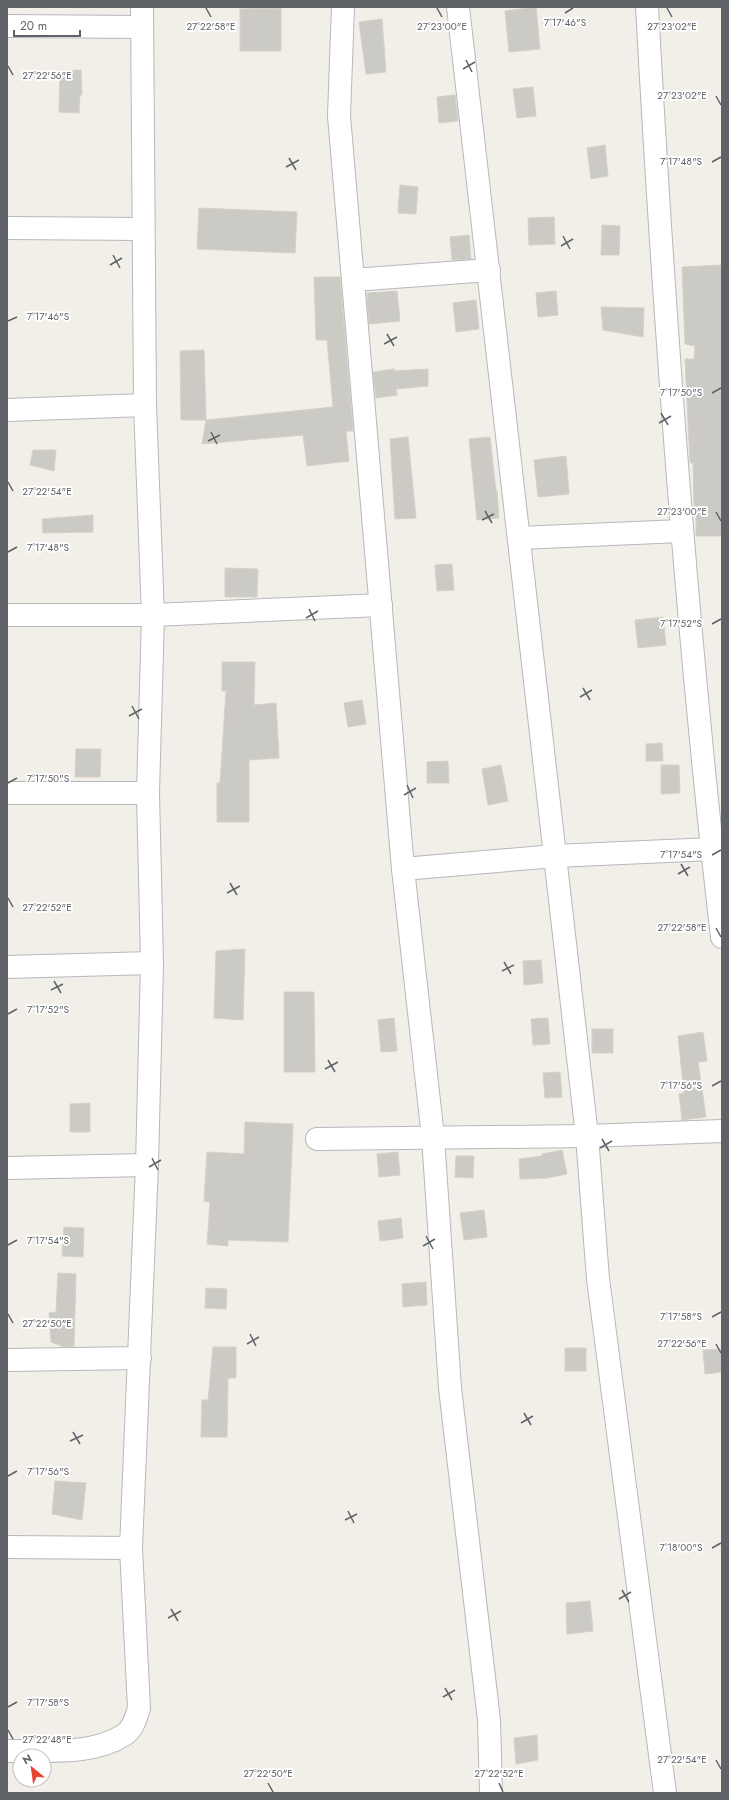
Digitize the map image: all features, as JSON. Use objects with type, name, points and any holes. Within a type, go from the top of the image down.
[{"type":"street","points":[[343,7],[339,116],[403,869],[433,1137],[450,1388],[489,1720],[492,1793]]},
{"type":"street","points":[[458,7],[587,1136],[598,1279],[665,1793]]},
{"type":"street","points":[[647,7],[660,256],[681,531],[712,850],[722,937]]},
{"type":"street","points":[[7,26],[142,17],[142,229],[145,405],[153,614],[148,793],[152,963],[147,1165],[131,1548],[139,1708],[134,1723],[125,1734],[104,1745],[78,1750],[7,1751]]},
{"type":"street","points":[[7,228],[142,229]]},
{"type":"street","points":[[353,280],[489,270]]},
{"type":"street","points":[[7,410],[145,405]]},
{"type":"street","points":[[519,538],[681,531]]},
{"type":"street","points":[[7,615],[153,614],[381,606]]},
{"type":"street","points":[[7,793],[148,793]]},
{"type":"street","points":[[403,869],[555,856],[712,850]]},
{"type":"street","points":[[7,967],[152,963]]},
{"type":"street","points":[[317,1139],[587,1136],[722,1131]]},
{"type":"street","points":[[7,1168],[147,1165]]},
{"type":"street","points":[[7,1360],[140,1358]]},
{"type":"street","points":[[7,1547],[131,1548]]},
{"type":"building","points":[[536,7],[540,49],[509,52],[505,11]]},
{"type":"building","points":[[281,8],[281,51],[240,51],[240,9]]},
{"type":"building","points":[[382,19],[386,72],[366,74],[359,22]]},
{"type":"building","points":[[81,70],[82,95],[80,95],[79,113],[59,112],[60,71]]},
{"type":"building","points":[[533,87],[536,116],[517,118],[513,89]]},
{"type":"building","points":[[455,95],[458,121],[439,123],[437,97]]},
{"type":"building","points":[[605,145],[608,176],[591,179],[587,148]]},
{"type":"building","points":[[400,185],[418,187],[416,214],[398,213]]},
{"type":"building","points":[[199,208],[297,212],[295,253],[197,249]]},
{"type":"building","points":[[554,217],[555,244],[529,245],[528,218]]},
{"type":"building","points":[[602,225],[620,226],[619,255],[601,255]]},
{"type":"building","points":[[469,235],[471,259],[452,260],[450,237]]},
{"type":"building","points":[[722,265],[722,536],[696,536],[696,506],[694,506],[693,463],[690,463],[685,359],[694,359],[695,346],[685,344],[682,267]]},
{"type":"building","points":[[314,277],[340,277],[353,431],[346,431],[349,461],[307,466],[303,435],[202,444],[206,420],[333,407],[327,340],[316,340]]},
{"type":"building","points":[[397,291],[400,321],[369,324],[367,293]]},
{"type":"building","points":[[556,291],[558,315],[538,317],[536,293]]},
{"type":"building","points":[[476,300],[479,329],[456,332],[453,303]]},
{"type":"building","points":[[601,307],[644,308],[643,337],[603,330]]},
{"type":"building","points":[[204,350],[206,420],[181,420],[180,351]]},
{"type":"building","points":[[394,369],[394,371],[428,369],[428,386],[396,389],[397,395],[376,398],[373,372]]},
{"type":"building","points":[[408,437],[416,518],[395,519],[390,439]]},
{"type":"building","points":[[490,437],[499,518],[477,520],[469,439]]},
{"type":"building","points":[[33,450],[56,450],[54,471],[30,465]]},
{"type":"building","points":[[566,456],[569,494],[538,497],[534,460]]},
{"type":"building","points":[[93,515],[93,532],[43,533],[42,519]]},
{"type":"building","points":[[452,564],[454,590],[437,591],[435,565]]},
{"type":"building","points":[[225,568],[258,569],[257,597],[225,597]]},
{"type":"building","points":[[663,617],[666,645],[638,648],[635,620]]},
{"type":"building","points":[[222,662],[255,662],[254,705],[276,703],[279,758],[249,760],[249,822],[217,822],[217,783],[220,783],[226,691],[222,691]]},
{"type":"building","points":[[362,700],[366,724],[348,727],[344,703]]},
{"type":"building","points":[[662,743],[663,761],[646,761],[646,744]]},
{"type":"building","points":[[76,749],[101,749],[100,777],[75,777]]},
{"type":"building","points":[[448,761],[449,783],[427,783],[427,762]]},
{"type":"building","points":[[501,765],[508,801],[488,805],[482,769]]},
{"type":"building","points":[[661,765],[679,765],[680,793],[661,794]]},
{"type":"building","points":[[245,949],[243,1020],[214,1018],[216,951]]},
{"type":"building","points":[[541,960],[543,983],[524,985],[523,961]]},
{"type":"building","points":[[284,992],[314,992],[315,1072],[284,1072]]},
{"type":"building","points":[[394,1018],[397,1051],[381,1052],[378,1020]]},
{"type":"building","points":[[548,1018],[550,1044],[533,1045],[531,1019]]},
{"type":"building","points":[[592,1029],[613,1029],[613,1053],[592,1053]]},
{"type":"building","points":[[703,1032],[707,1061],[698,1062],[706,1117],[682,1120],[679,1094],[684,1093],[678,1036]]},
{"type":"building","points":[[560,1072],[562,1097],[545,1098],[543,1073]]},
{"type":"building","points":[[90,1103],[90,1132],[70,1132],[70,1104]]},
{"type":"building","points":[[245,1122],[293,1124],[288,1242],[228,1240],[228,1246],[207,1244],[210,1202],[204,1201],[207,1152],[244,1154]]},
{"type":"building","points":[[562,1150],[567,1174],[547,1178],[520,1179],[519,1159],[542,1156],[542,1154]]},
{"type":"building","points":[[398,1152],[400,1175],[379,1177],[377,1154]]},
{"type":"building","points":[[456,1156],[474,1156],[473,1178],[455,1177]]},
{"type":"building","points":[[484,1210],[487,1237],[464,1240],[460,1213]]},
{"type":"building","points":[[401,1218],[403,1238],[380,1241],[378,1221]]},
{"type":"building","points":[[64,1227],[84,1228],[83,1257],[62,1256]]},
{"type":"building","points":[[58,1273],[76,1274],[74,1346],[64,1347],[51,1342],[49,1313],[56,1312]]},
{"type":"building","points":[[426,1282],[427,1305],[403,1307],[402,1284]]},
{"type":"building","points":[[206,1288],[227,1289],[226,1309],[205,1308]]},
{"type":"building","points":[[213,1347],[236,1347],[236,1378],[228,1378],[227,1437],[201,1437],[202,1400],[208,1400]]},
{"type":"building","points":[[565,1348],[586,1348],[586,1371],[565,1371]]},
{"type":"building","points":[[722,1349],[722,1372],[705,1374],[703,1350]]},
{"type":"building","points":[[55,1481],[86,1483],[82,1520],[52,1514]]},
{"type":"building","points":[[590,1601],[593,1631],[567,1634],[566,1603]]},
{"type":"building","points":[[537,1735],[538,1760],[516,1764],[514,1738]]}]
